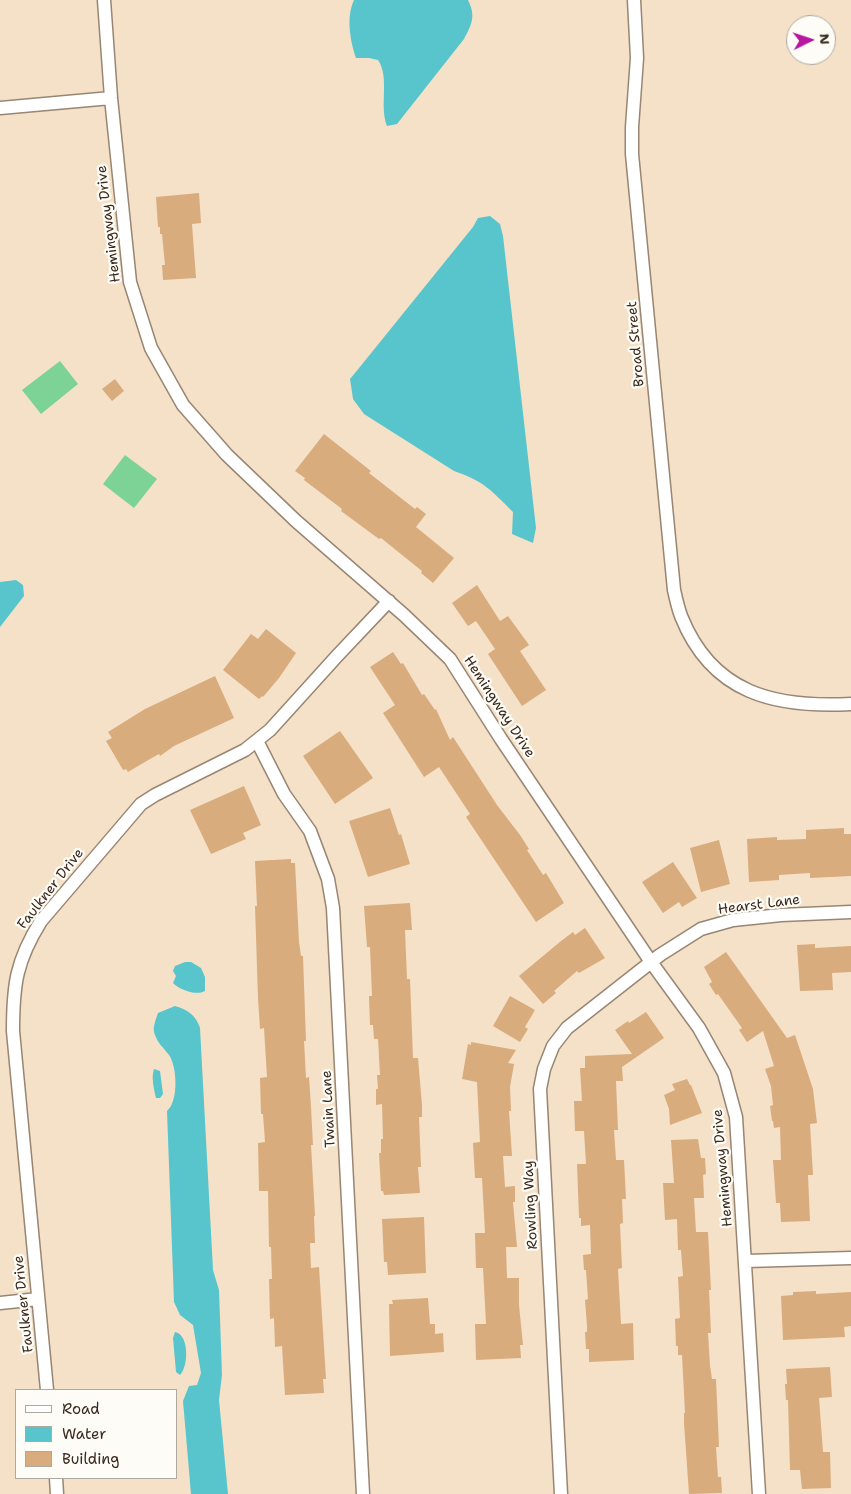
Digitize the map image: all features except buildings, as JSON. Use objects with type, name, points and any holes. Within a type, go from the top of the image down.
[{"type":"street","name":"Hemingway Drive","points":[[104,0],[111,98],[130,282],[151,348],[182,405],[234,461],[296,521],[389,602],[450,659],[501,739],[651,962],[699,1028],[724,1073],[736,1117],[759,1494]]},
{"type":"street","name":"Broad Street","points":[[634,0],[637,58],[632,154],[674,590],[681,616],[692,637],[719,673],[740,687],[784,702],[804,705],[851,704]]},
{"type":"street","points":[[0,108],[111,98]]},
{"type":"street","name":"Faulkner Drive","points":[[47,1389],[13,1031],[13,996],[22,957],[30,939],[42,921],[141,804],[155,795],[245,750],[257,741],[270,730],[389,602]]},
{"type":"street","name":"Twain Lane","points":[[257,741],[284,794],[310,831],[328,879],[333,908],[363,1494]]},
{"type":"street","name":"Hearst Lane","points":[[651,962],[701,929],[733,920],[851,912]]},
{"type":"street","name":"Rowling Way","points":[[561,1494],[540,1088],[544,1069],[553,1046],[567,1028],[651,962]]},
{"type":"street","points":[[746,1261],[851,1258]]},
{"type":"street","points":[[0,1302],[38,1299]]},
{"type":"street","points":[[56,1479],[57,1494]]},
{"type":"green space","points":[[60,361],[78,384],[41,414],[22,390]]},
{"type":"green space","points":[[125,455],[157,479],[134,508],[103,484]]},
{"type":"water","points":[[354,0],[468,0],[472,11],[472,20],[464,39],[397,124],[387,126],[384,110],[382,67],[378,60],[356,58],[350,29],[350,14]]},
{"type":"water","points":[[490,216],[500,224],[503,236],[536,528],[533,543],[512,534],[513,512],[487,487],[454,471],[364,414],[353,399],[350,379],[473,227],[478,218]]},
{"type":"water","points":[[16,580],[23,585],[24,596],[0,627],[0,582]]},
{"type":"water","points":[[191,962],[201,968],[205,977],[205,991],[197,993],[188,991],[173,983],[176,976],[173,971],[175,966]]},
{"type":"water","points":[[175,1006],[191,1014],[200,1028],[213,1270],[219,1290],[222,1375],[219,1400],[228,1494],[191,1494],[183,1401],[189,1386],[197,1385],[201,1373],[193,1325],[180,1315],[174,1302],[167,1111],[174,1100],[175,1075],[172,1060],[160,1045],[154,1032],[158,1013]]},
{"type":"water","points":[[154,1069],[160,1071],[163,1094],[160,1098],[156,1098],[154,1091]]},
{"type":"water","points":[[175,1332],[183,1338],[186,1351],[185,1365],[180,1375],[176,1372],[173,1338]]}]
